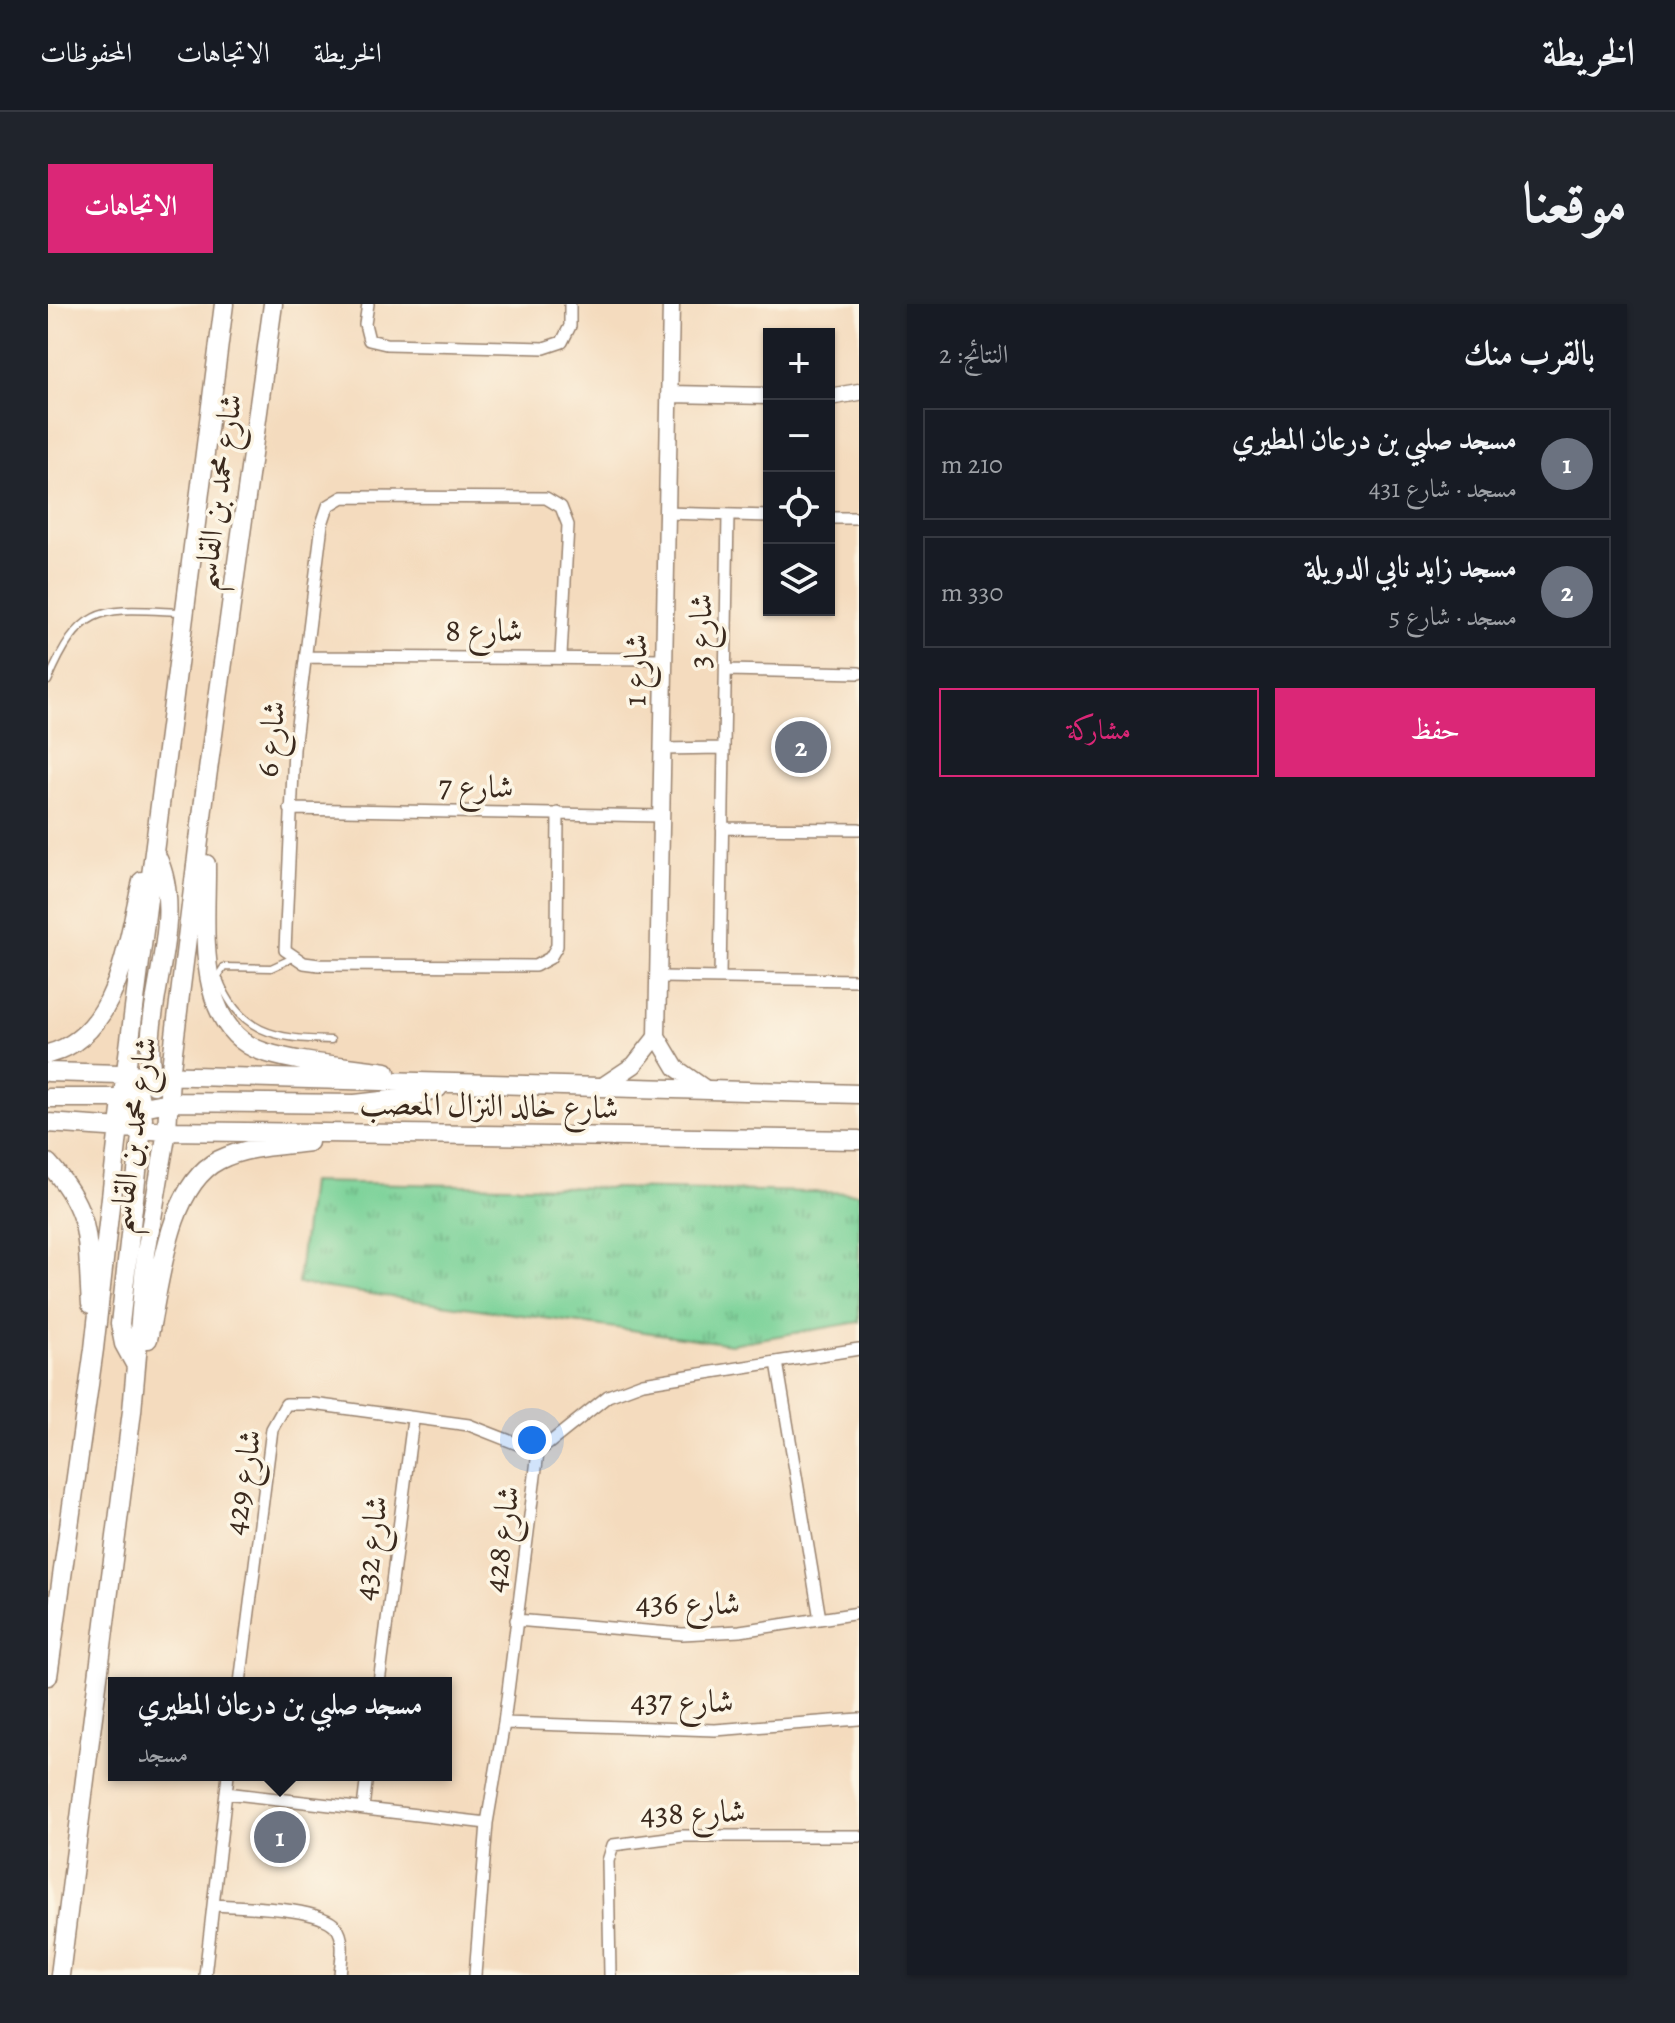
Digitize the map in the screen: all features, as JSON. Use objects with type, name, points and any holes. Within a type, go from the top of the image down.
[{"type":"main road","name":"شارع محمد بن القاسم","points":[[60,1975],[132,1411],[146,1253],[167,1131],[151,1094],[127,1074],[224,304]]},
{"type":"main road","name":"شارع محمد بن القاسم","points":[[151,1094],[205,792],[273,304]]},
{"type":"main road","points":[[205,792],[208,985],[215,1004],[235,1032],[262,1051],[452,1083]]},
{"type":"main road","points":[[48,1054],[69,1048],[94,1027],[110,1001],[162,809]]},
{"type":"main road","points":[[136,1367],[124,1344],[120,1324],[142,1127],[151,1094],[150,1055],[167,904],[165,879],[156,854]]},
{"type":"main road","points":[[48,1072],[127,1074],[151,1094]]},
{"type":"main road","points":[[48,1098],[151,1094],[355,1104],[408,1098],[452,1083]]},
{"type":"main road","name":"شارع خالد النزال المعصب","points":[[452,1083],[859,1094]]},
{"type":"main road","points":[[119,1126],[151,1094]]},
{"type":"main road","name":"شارع خالد النزال المعصب","points":[[48,1123],[167,1131],[859,1140]]},
{"type":"main road","name":"شارع محمد بن القاسم","points":[[48,1676],[94,1349],[119,1126]]},
{"type":"main road","points":[[132,1411],[178,1205],[197,1180],[216,1161],[250,1149],[384,1134]]},
{"type":"main road","points":[[48,1163],[70,1187],[84,1213],[94,1349]]},
{"type":"street","points":[[368,304],[365,324],[369,340],[386,344],[544,348],[562,342],[570,326],[570,304]]},
{"type":"street","name":"شارع 1","points":[[657,1036],[671,304]]},
{"type":"street","points":[[835,396],[859,392]]},
{"type":"street","points":[[670,394],[763,396]]},
{"type":"street","name":"شارع 6","points":[[293,958],[285,950],[283,938],[290,809],[322,524],[328,506],[343,497],[546,498],[561,507],[568,525],[561,656]]},
{"type":"street","points":[[665,513],[763,516]]},
{"type":"street","name":"شارع 3","points":[[720,977],[728,515]]},
{"type":"street","points":[[835,518],[859,518]]},
{"type":"street","name":"شارع 8","points":[[306,657],[561,656],[662,659]]},
{"type":"street","points":[[726,670],[859,673]]},
{"type":"street","points":[[662,749],[722,748]]},
{"type":"street","name":"شارع 7","points":[[290,809],[661,816]]},
{"type":"street","points":[[293,958],[319,965],[535,966],[550,958],[557,946],[558,813]]},
{"type":"street","points":[[722,828],[859,829]]},
{"type":"street","points":[[659,977],[859,980]]},
{"type":"street","points":[[604,1085],[634,1065],[657,1036],[676,1068],[706,1089]]},
{"type":"street","name":"شارع 428","points":[[475,1975],[487,1823],[504,1723],[538,1452],[608,1396],[643,1383],[859,1349]]},
{"type":"street","points":[[777,1362],[820,1619]]},
{"type":"street","name":"شارع 429","points":[[241,1677],[272,1429],[286,1404],[313,1404],[413,1420],[469,1425],[538,1452]]},
{"type":"street","name":"شارع 432","points":[[380,1677],[413,1420]]},
{"type":"street","name":"شارع 436","points":[[516,1620],[682,1634],[859,1613]]},
{"type":"street","name":"شارع 437","points":[[504,1723],[715,1730],[859,1719]]},
{"type":"street","points":[[205,1975],[216,1905],[227,1781]]},
{"type":"street","points":[[363,1808],[366,1781]]},
{"type":"street","points":[[226,1793],[487,1823]]},
{"type":"street","name":"شارع 438","points":[[610,1975],[608,1861],[613,1845],[683,1836],[859,1836]]},
{"type":"street","points":[[216,1905],[320,1916],[337,1928],[343,1948],[340,1975]]},
{"type":"lane","points":[[48,681],[61,650],[86,618],[115,610],[186,612]]},
{"type":"lane","points":[[293,958],[271,968],[224,967],[218,976],[230,1005],[248,1024],[282,1036],[331,1040]]},
{"type":"green space","points":[[310,1182],[859,1193],[859,1322],[731,1344],[298,1284]]},
{"type":"place","name":"مسجد زايد نابي الدويلة","points":[[801,747]]},
{"type":"place","name":"مسجد صلبي بن درعان المطيري","points":[[280,1837]]}]
